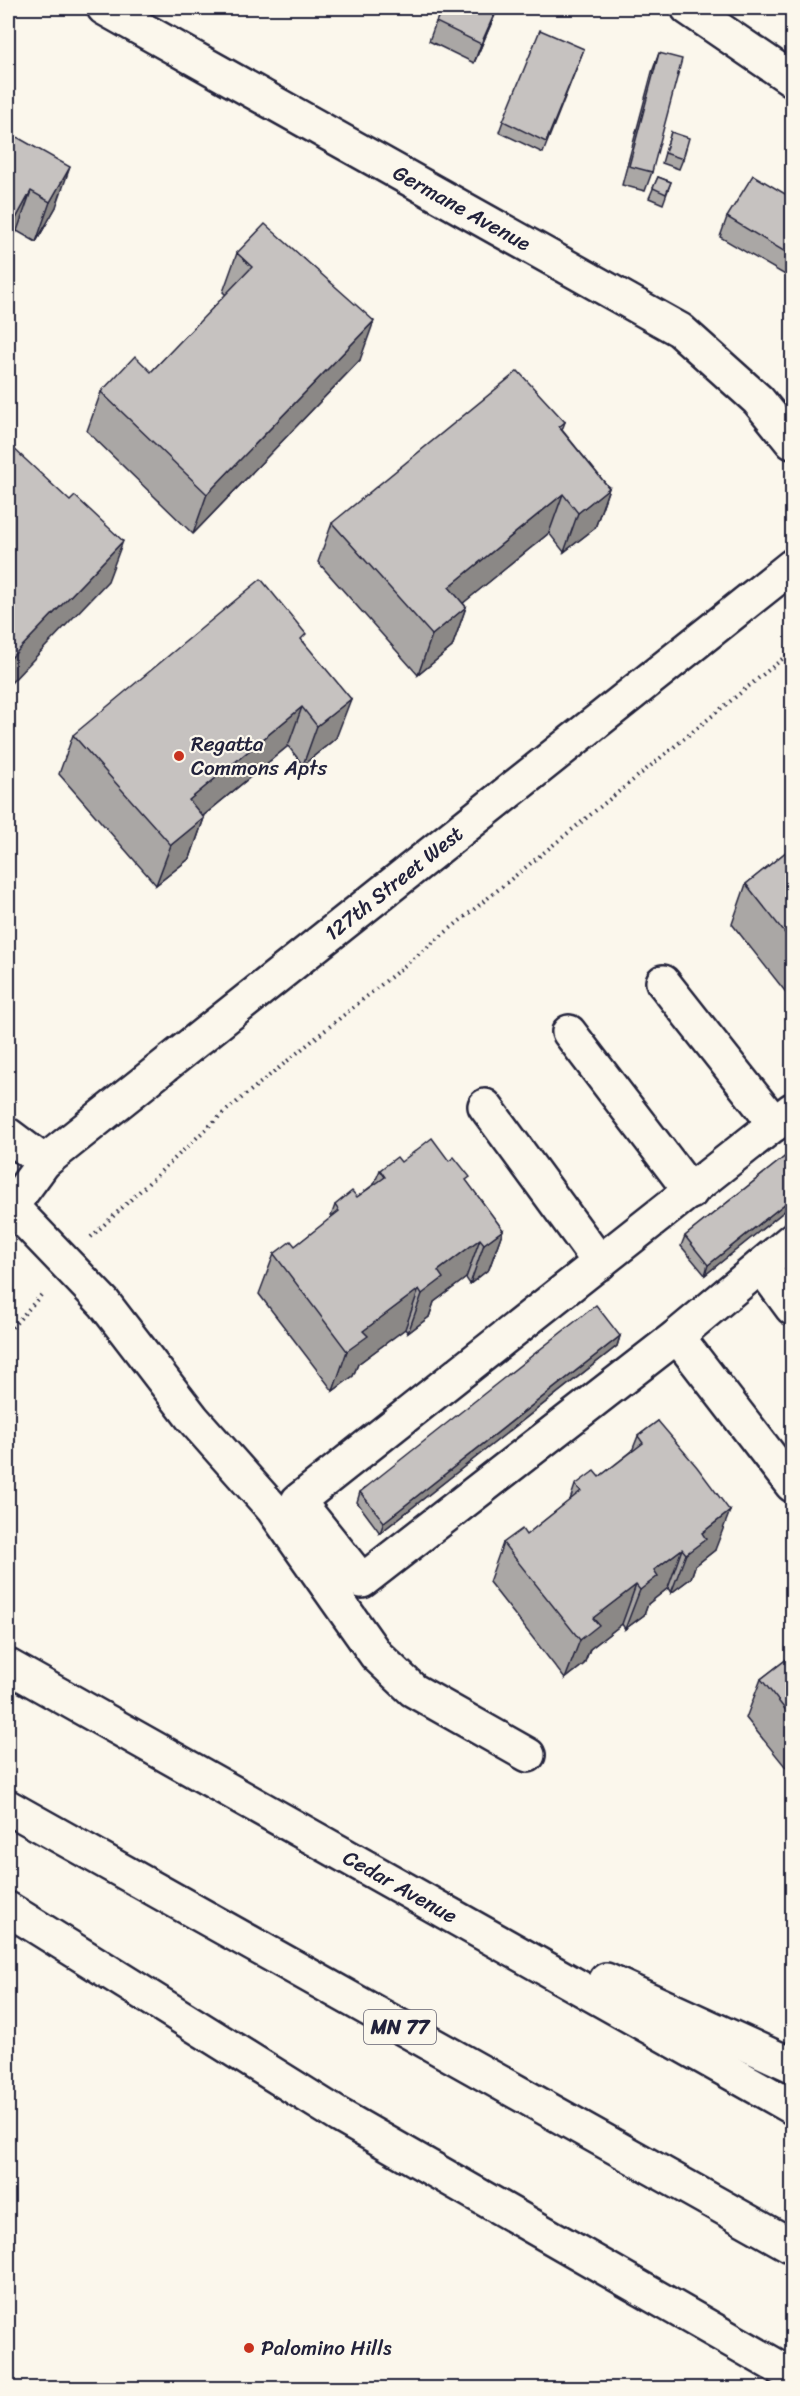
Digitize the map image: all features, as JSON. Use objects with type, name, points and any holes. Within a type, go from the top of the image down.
[{"type":"main road","name":"Germane Avenue","points":[[104,8],[680,330],[758,400],[792,442]]},
{"type":"main road","points":[[688,8],[792,80]]},
{"type":"main road","name":"127th Street West","points":[[9,1209],[44,1162],[792,566]]},
{"type":"main road","points":[[663,982],[784,1117],[298,1501],[362,1581],[677,1336],[792,1240]]},
{"type":"main road","points":[[569,1032],[691,1192]]},
{"type":"main road","points":[[485,1106],[600,1263]]},
{"type":"main road","points":[[8,1135],[44,1162]]},
{"type":"main road","points":[[9,1209],[104,1303],[193,1419],[273,1509],[376,1655],[413,1690],[528,1755]]},
{"type":"main road","points":[[761,1266],[792,1308]]},
{"type":"main road","points":[[677,1336],[792,1485]]},
{"type":"main road","name":"Cedar Avenue","points":[[8,1666],[792,2107]]},
{"type":"main road","name":"MN 77","points":[[8,1807],[792,2246]]},
{"type":"main road","points":[[396,1884],[792,2065]]},
{"type":"main road","points":[[8,1909],[340,2116],[792,2375]]},
{"type":"path","points":[[8,1332],[91,1237],[222,1114],[792,651]]},
{"type":"building","points":[[442,8],[497,8],[481,44],[436,22]]},
{"type":"building","points":[[540,30],[584,49],[546,142],[503,121]]},
{"type":"building","points":[[659,53],[682,59],[652,172],[629,166]]},
{"type":"building","points":[[8,132],[70,167],[50,202],[31,191],[8,233]]},
{"type":"building","points":[[671,132],[689,138],[683,159],[665,153]]},
{"type":"building","points":[[753,175],[792,198],[792,256],[727,217]]},
{"type":"building","points":[[658,177],[671,182],[666,194],[653,188]]},
{"type":"building","points":[[265,224],[374,321],[207,494],[101,392],[135,356],[151,372],[252,267],[237,253]]},
{"type":"building","points":[[518,371],[565,422],[559,427],[609,488],[578,513],[563,494],[449,587],[466,607],[432,635],[332,523]]},
{"type":"building","points":[[11,446],[70,501],[75,496],[123,541],[8,661],[8,450]]},
{"type":"building","name":"Regatta Commons Apts","points":[[261,579],[306,634],[301,639],[351,699],[317,726],[302,707],[189,800],[204,818],[171,845],[73,735]]},
{"type":"building","points":[[792,847],[792,942],[746,884]]},
{"type":"building","points":[[432,1138],[449,1161],[454,1157],[470,1177],[466,1180],[503,1230],[484,1244],[480,1239],[438,1271],[443,1278],[422,1294],[419,1289],[363,1331],[368,1336],[347,1351],[274,1254],[291,1241],[295,1246],[339,1211],[335,1205],[352,1191],[357,1197],[385,1177],[380,1170],[397,1157],[401,1162]]},
{"type":"building","points":[[792,1151],[792,1198],[708,1265],[685,1236]]},
{"type":"building","points":[[596,1305],[620,1336],[384,1522],[360,1492]]},
{"type":"building","points":[[658,1421],[730,1511],[702,1533],[706,1539],[686,1554],[682,1549],[654,1570],[658,1576],[640,1590],[636,1585],[593,1618],[599,1625],[580,1640],[503,1543],[522,1529],[526,1535],[581,1491],[575,1485],[594,1471],[599,1477],[643,1443],[638,1436]]},
{"type":"building","points":[[792,1655],[792,1718],[761,1679]]},
{"type":"place","name":"Regatta Commons Apts","points":[[179,756]]},
{"type":"place","name":"Palomino Hills","points":[[249,2348]]}]
